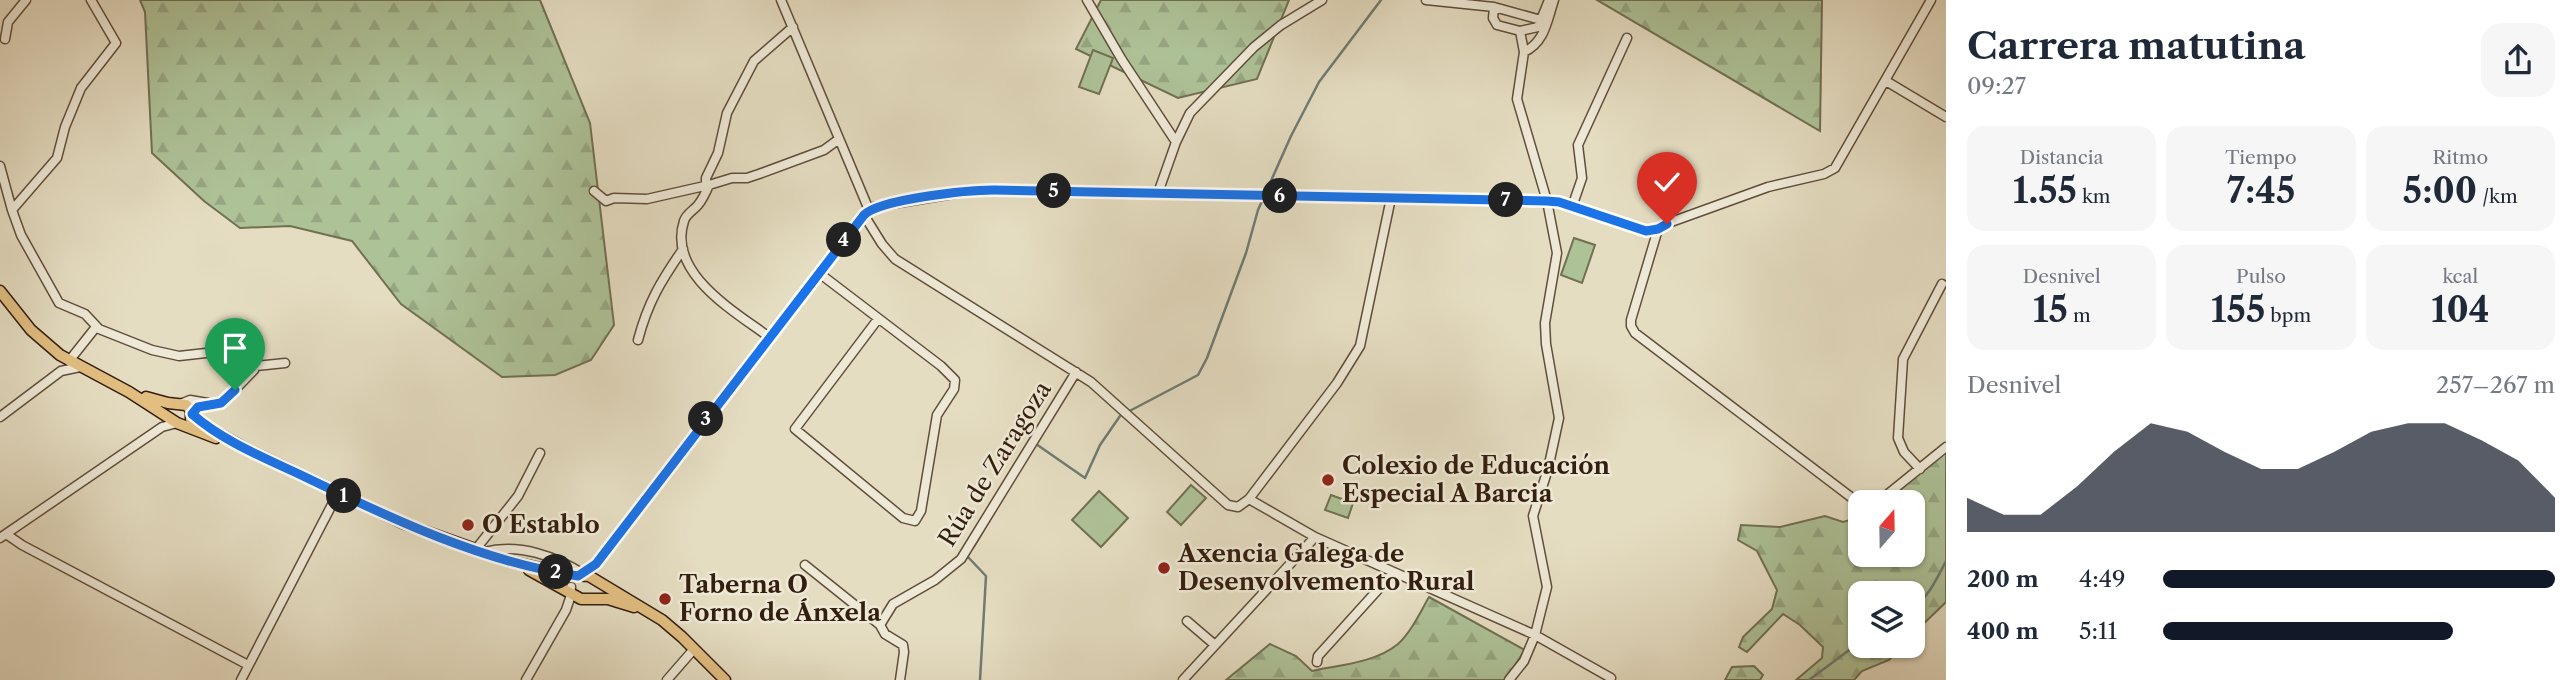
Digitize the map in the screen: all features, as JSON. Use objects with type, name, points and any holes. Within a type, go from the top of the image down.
[{"type":"main road","points":[[0,291],[31,330],[80,367],[246,449],[416,528],[509,561],[589,578],[657,617],[725,680]]},
{"type":"main road","points":[[129,392],[163,402],[175,414],[189,421],[192,413]]},
{"type":"main road","points":[[175,414],[187,405],[207,427],[246,449]]},
{"type":"main road","points":[[509,561],[575,594],[614,600],[657,617]]},
{"type":"main road","points":[[575,594],[594,593],[589,578]]},
{"type":"main road","points":[[575,594],[573,581],[589,578]]},
{"type":"street","points":[[5,39],[8,22],[26,0]]},
{"type":"street","points":[[12,210],[57,158],[65,127],[81,88],[116,43],[90,0]]},
{"type":"street","points":[[781,0],[881,244],[895,259],[1076,372],[1105,393],[1228,505],[1238,507],[1249,499],[1337,383],[1360,346],[1391,198]]},
{"type":"street","points":[[1087,0],[1122,60],[1177,142]]},
{"type":"street","points":[[1158,193],[1190,113],[1254,47],[1281,25],[1322,0]]},
{"type":"street","points":[[1426,0],[1494,7],[1541,20]]},
{"type":"street","points":[[1494,7],[1493,18],[1497,25],[1520,31],[1538,27],[1551,0]]},
{"type":"street","points":[[1524,52],[1537,46],[1544,34],[1551,0]]},
{"type":"street","points":[[480,551],[506,547],[525,551],[556,560],[589,578],[596,564],[866,212],[885,204],[980,190],[1547,201],[1641,230],[1658,229],[1760,190],[1824,174],[1835,168],[1931,0]]},
{"type":"street","points":[[709,186],[706,178],[718,153],[727,113],[754,61],[793,27]]},
{"type":"street","points":[[1509,680],[1524,661],[1535,635],[1547,587],[1533,516],[1548,469],[1559,418],[1545,323],[1557,253],[1547,201],[1517,99],[1524,52],[1520,31]]},
{"type":"street","points":[[1572,207],[1582,178],[1578,145],[1627,38]]},
{"type":"street","points":[[1886,81],[1946,117]]},
{"type":"street","points":[[594,191],[607,201],[614,198],[647,200],[732,178],[747,178],[824,150],[839,139]]},
{"type":"street","points":[[0,166],[21,235],[59,303],[85,314],[96,327],[152,350],[179,356],[206,353],[249,338],[256,346],[256,366]]},
{"type":"street","points":[[709,186],[698,206],[685,218],[684,255],[706,290],[769,337]]},
{"type":"street","points":[[1658,229],[1631,320],[1635,333],[1848,495]]},
{"type":"street","points":[[638,340],[645,312],[660,283],[683,249]]},
{"type":"street","points":[[819,273],[952,375],[956,384],[937,415],[920,516],[912,522],[903,518],[796,433],[795,429],[878,319]]},
{"type":"street","points":[[1920,469],[1905,452],[1898,438],[1903,359],[1942,284]]},
{"type":"street","points":[[0,417],[61,371],[66,359],[96,327]]},
{"type":"street","points":[[192,413],[198,407],[223,402],[256,366],[285,363]]},
{"type":"street","points":[[61,371],[80,367]]},
{"type":"street","name":"Rúa de Zaragoza","points":[[880,625],[893,604],[935,580],[961,559],[1076,372]]},
{"type":"street","points":[[3,536],[162,427],[193,400],[211,404]]},
{"type":"street","points":[[1893,490],[1946,447]]},
{"type":"street","points":[[480,551],[518,496],[540,453]]},
{"type":"street","points":[[241,680],[338,493]]},
{"type":"street","points":[[1249,499],[1315,537],[1535,635],[1611,678]]},
{"type":"street","points":[[3,536],[248,665]]},
{"type":"street","points":[[1183,680],[1315,537]]},
{"type":"street","points":[[805,565],[880,625],[885,634],[900,643],[904,648],[900,680]]},
{"type":"street","points":[[1317,662],[1318,656],[1393,573]]},
{"type":"street","points":[[566,610],[575,594]]},
{"type":"street","points":[[526,680],[575,594]]},
{"type":"street","points":[[1187,621],[1215,645]]},
{"type":"street","points":[[667,680],[694,649]]},
{"type":"green space","points":[[140,0],[540,0],[590,123],[614,325],[591,360],[555,375],[502,377],[401,304],[352,241],[290,226],[240,228],[204,201],[152,153],[145,12]]},
{"type":"green space","points":[[1101,0],[1289,0],[1257,79],[1178,98],[1076,49]]},
{"type":"green space","points":[[1597,0],[1822,0],[1820,131]]},
{"type":"green space","points":[[1093,50],[1113,58],[1099,94],[1079,87]]},
{"type":"green space","points":[[1574,238],[1595,245],[1582,283],[1561,275]]},
{"type":"green space","points":[[1946,444],[1946,602],[1925,622],[1925,581],[1848,581],[1848,658],[1891,658],[1862,671],[1854,680],[1796,680],[1822,658],[1823,647],[1800,625],[1783,614],[1747,652],[1739,647],[1743,637],[1772,609],[1777,590],[1757,551],[1738,540],[1741,525],[1780,527],[1825,516],[1843,522],[1848,521],[1848,567],[1925,567],[1925,490],[1893,490]]},
{"type":"green space","points":[[1191,485],[1206,498],[1181,525],[1167,512]]},
{"type":"green space","points":[[1099,491],[1128,518],[1101,547],[1072,520]]},
{"type":"green space","points":[[1331,495],[1353,503],[1348,518],[1325,510]]},
{"type":"green space","points":[[1429,597],[1525,650],[1505,680],[1226,680],[1270,644],[1296,656],[1312,671],[1379,655],[1403,639]]},
{"type":"green space","points":[[1754,666],[1763,675],[1760,680],[1725,680],[1732,667]]},
{"type":"waterway","points":[[1036,444],[1085,478],[1100,445],[1120,416],[1198,375],[1207,358],[1246,253],[1258,210],[1291,136],[1319,82],[1381,0]]},
{"type":"waterway","points":[[974,546],[1001,501]]},
{"type":"waterway","points":[[968,554],[986,576],[980,680]]},
{"type":"waterway","points":[[1925,596],[1946,561]]},
{"type":"waterway","points":[[1809,680],[1848,651]]},
{"type":"place","name":"Colexio de Educación Especial A Barcia","points":[[1328,480]]},
{"type":"place","name":"O Establo","points":[[468,525]]},
{"type":"place","name":"Axencia Galega de Desenvolvemento Rural","points":[[1164,568]]},
{"type":"place","name":"Taberna O Forno de Ánxela","points":[[665,599]]},
{"type":"route","points":[[235,390],[221,403],[198,407],[192,414],[207,427],[246,449],[405,524],[509,561],[578,576],[596,564],[864,215],[879,205],[980,190],[1547,201],[1559,202],[1646,231],[1667,224]]}]
